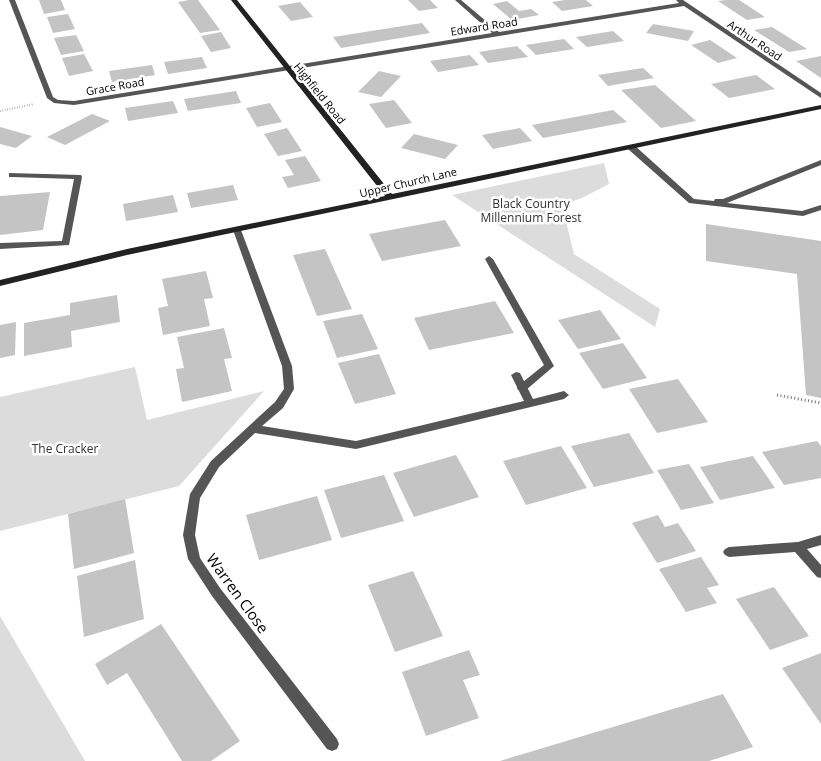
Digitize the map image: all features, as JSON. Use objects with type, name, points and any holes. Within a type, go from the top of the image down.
[{"type":"main road","name":"Highfield Road","points":[[234,0],[391,198]]},
{"type":"main road","name":"Upper Church Lane","points":[[0,283],[127,252],[391,198],[502,172],[821,107]]},
{"type":"street","points":[[12,0],[50,98],[54,100]]},
{"type":"street","points":[[458,0],[497,34]]},
{"type":"street","name":"Edward Road","points":[[287,68],[681,2]]},
{"type":"street","name":"Arthur Road","points":[[681,2],[821,96]]},
{"type":"street","name":"Grace Road","points":[[54,100],[74,103],[287,68]]},
{"type":"street","points":[[631,147],[692,201],[803,214],[821,207]]},
{"type":"street","points":[[692,201],[724,201],[821,162]]},
{"type":"street","points":[[0,246],[66,243],[78,177],[12,175]]},
{"type":"street","name":"Warren Close","points":[[237,230],[287,366],[289,389],[279,405],[215,464],[194,497],[189,535],[194,560],[216,592],[332,744]]},
{"type":"street","points":[[490,259],[549,366],[522,388]]},
{"type":"street","points":[[516,375],[530,403]]},
{"type":"street","points":[[255,429],[356,445],[564,395]]},
{"type":"street","points":[[729,552],[798,547],[821,540]]},
{"type":"street","points":[[798,547],[821,573]]},
{"type":"path","points":[[0,111],[54,100]]},
{"type":"path","points":[[777,395],[821,403]]},
{"type":"green space","name":"Black Country Millennium Forest","points":[[604,163],[609,184],[582,198],[562,205],[574,254],[660,309],[655,327],[452,195]]},
{"type":"green space","name":"The Cracker","points":[[135,367],[147,420],[264,391],[179,486],[0,531],[0,397]]},
{"type":"green space","points":[[0,616],[85,761],[0,761]]},
{"type":"building","points":[[39,0],[61,0],[65,10],[44,14]]},
{"type":"building","points":[[198,0],[220,30],[200,33],[178,2]]},
{"type":"building","points":[[408,0],[430,0],[438,8],[419,11]]},
{"type":"building","points":[[586,0],[593,6],[562,11],[552,2]]},
{"type":"building","points":[[739,0],[765,17],[747,20],[718,1]]},
{"type":"building","points":[[507,1],[519,11],[531,9],[539,15],[512,20],[493,4]]},
{"type":"building","points":[[300,2],[313,17],[291,21],[278,6]]},
{"type":"building","points":[[68,14],[75,29],[53,33],[47,17]]},
{"type":"building","points":[[422,23],[430,33],[341,48],[333,37]]},
{"type":"building","points":[[653,24],[694,31],[688,41],[646,33]]},
{"type":"building","points":[[772,27],[807,49],[789,52],[754,30]]},
{"type":"building","points":[[613,31],[624,41],[587,47],[576,37]]},
{"type":"building","points":[[221,32],[231,48],[211,52],[201,36]]},
{"type":"building","points":[[76,35],[84,51],[61,55],[54,38]]},
{"type":"building","points":[[564,39],[574,49],[536,55],[526,45]]},
{"type":"building","points":[[710,40],[737,58],[718,63],[691,45]]},
{"type":"building","points":[[517,46],[528,57],[488,63],[479,52]]},
{"type":"building","points":[[84,54],[93,71],[69,76],[62,58]]},
{"type":"building","points":[[470,55],[479,65],[438,72],[430,61]]},
{"type":"building","points":[[821,56],[821,78],[796,61]]},
{"type":"building","points":[[202,57],[207,68],[168,74],[164,62]]},
{"type":"building","points":[[152,65],[155,75],[112,82],[109,71]]},
{"type":"building","points":[[643,68],[654,78],[608,86],[598,75]]},
{"type":"building","points":[[379,71],[401,76],[381,97],[358,92]]},
{"type":"building","points":[[756,75],[775,89],[729,98],[711,84]]},
{"type":"building","points":[[655,85],[696,121],[661,128],[621,90]]},
{"type":"building","points":[[236,91],[241,103],[188,111],[184,99]]},
{"type":"building","points":[[394,100],[412,123],[386,128],[369,104]]},
{"type":"building","points":[[173,101],[178,113],[128,121],[125,108]]},
{"type":"building","points":[[270,103],[282,122],[257,127],[246,108]]},
{"type":"building","points":[[613,110],[627,122],[543,138],[532,125]]},
{"type":"building","points":[[92,114],[110,121],[65,145],[47,137]]},
{"type":"building","points":[[0,127],[32,136],[16,148],[0,144]]},
{"type":"building","points":[[287,128],[302,151],[278,156],[264,134]]},
{"type":"building","points":[[520,128],[532,141],[493,149],[482,135]]},
{"type":"building","points":[[414,134],[458,145],[445,159],[401,148]]},
{"type":"building","points":[[305,156],[321,181],[288,188],[282,177],[294,175],[285,160]]},
{"type":"building","points":[[233,185],[238,200],[191,208],[187,193]]},
{"type":"building","points":[[50,192],[43,230],[0,235],[0,196]]},
{"type":"building","points":[[173,195],[178,212],[126,221],[123,204]]},
{"type":"building","points":[[445,220],[461,246],[382,261],[369,234]]},
{"type":"building","points":[[706,224],[821,241],[821,398],[806,395],[797,274],[706,261]]},
{"type":"building","points":[[325,249],[352,309],[317,316],[293,255]]},
{"type":"building","points":[[206,271],[213,298],[204,299],[210,326],[163,335],[158,308],[168,306],[162,279]]},
{"type":"building","points":[[117,295],[120,322],[71,331],[72,347],[24,356],[24,323],[70,315],[70,303]]},
{"type":"building","points":[[495,301],[514,333],[429,350],[414,318]]},
{"type":"building","points":[[600,310],[621,339],[578,349],[558,320]]},
{"type":"building","points":[[362,314],[378,349],[337,358],[323,321]]},
{"type":"building","points":[[16,322],[15,355],[0,358],[0,325]]},
{"type":"building","points":[[224,328],[232,358],[224,359],[232,391],[182,402],[176,369],[184,368],[177,337]]},
{"type":"building","points":[[623,343],[647,378],[603,389],[579,353]]},
{"type":"building","points":[[379,354],[396,394],[355,404],[338,363]]},
{"type":"building","points":[[678,379],[708,422],[657,433],[629,389]]},
{"type":"building","points":[[629,433],[654,473],[594,487],[571,446]]},
{"type":"building","points":[[817,441],[821,446],[821,478],[784,485],[762,452]]},
{"type":"building","points":[[561,446],[587,488],[526,505],[503,461]]},
{"type":"building","points":[[456,455],[479,497],[414,517],[393,473]]},
{"type":"building","points":[[753,456],[775,488],[720,500],[700,467]]},
{"type":"building","points":[[689,464],[714,503],[681,510],[657,470]]},
{"type":"building","points":[[384,475],[404,521],[341,538],[324,490]]},
{"type":"building","points":[[317,496],[332,540],[259,560],[246,515]]},
{"type":"building","points":[[125,499],[134,553],[74,569],[68,514]]},
{"type":"building","points":[[658,515],[665,527],[678,523],[696,551],[657,563],[632,523]]},
{"type":"building","points":[[701,557],[719,585],[707,588],[717,603],[686,612],[659,569]]},
{"type":"building","points":[[135,560],[144,619],[84,637],[77,576]]},
{"type":"building","points":[[413,571],[443,636],[395,652],[368,585]]},
{"type":"building","points":[[774,587],[809,636],[770,650],[736,599]]},
{"type":"building","points":[[161,624],[240,741],[211,761],[182,761],[127,673],[107,685],[95,664]]},
{"type":"building","points":[[469,650],[480,675],[463,680],[479,718],[426,736],[402,672]]},
{"type":"building","points":[[821,653],[821,724],[782,668]]},
{"type":"building","points":[[723,694],[753,747],[709,761],[500,761]]}]
